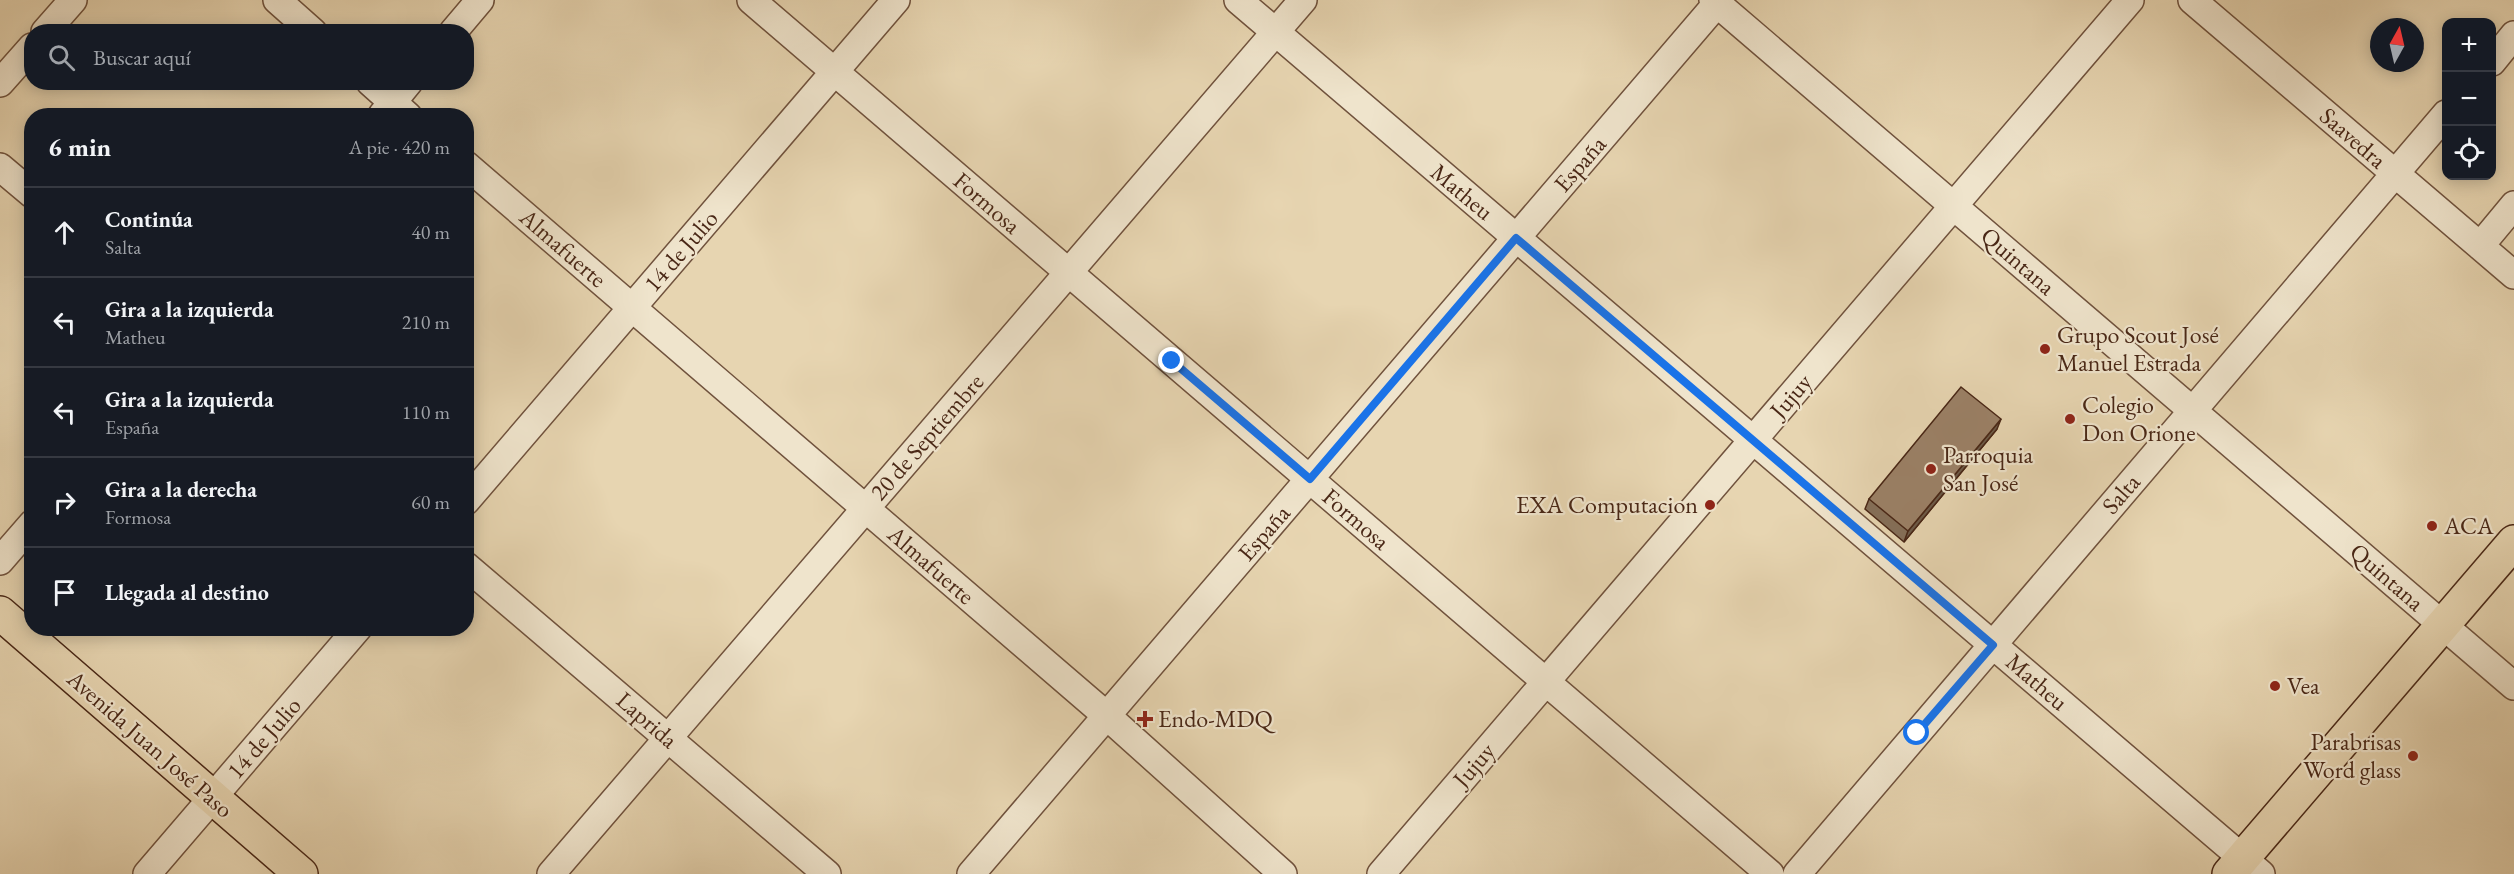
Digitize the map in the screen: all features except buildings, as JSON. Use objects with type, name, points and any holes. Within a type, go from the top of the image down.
[{"type":"main road","points":[[2244,869],[2442,625],[2514,542]]},
{"type":"main road","name":"Avenida Juan José Paso","points":[[0,613],[24,634]]},
{"type":"main road","name":"Avenida Juan José Paso","points":[[26,636],[301,874]]},
{"type":"street","points":[[52,24],[73,0]]},
{"type":"street","points":[[277,0],[303,24]]},
{"type":"street","points":[[460,24],[480,0]]},
{"type":"street","name":"Formosa","points":[[750,0],[1770,874]]},
{"type":"street","name":"14 de Julio","points":[[474,492],[896,0]]},
{"type":"street","name":"Matheu","points":[[1238,0],[1993,645],[2244,869]]},
{"type":"street","name":"20 de Septiembre","points":[[551,874],[1302,0]]},
{"type":"street","name":"Jujuy","points":[[1381,874],[2130,0]]},
{"type":"street","name":"Saavedra","points":[[2192,0],[2514,275]]},
{"type":"street","name":"Quintana","points":[[1717,1],[2514,686]]},
{"type":"street","name":"España","points":[[971,874],[1717,1]]},
{"type":"street","points":[[0,83],[24,56]]},
{"type":"street","points":[[380,90],[398,104]]},
{"type":"street","name":"Salta","points":[[1797,874],[2442,119]]},
{"type":"street","points":[[0,167],[24,187]]},
{"type":"street","name":"Almafuerte","points":[[474,172],[1107,716],[1283,874]]},
{"type":"street","points":[[2480,246],[2514,205]]},
{"type":"street","points":[[0,561],[24,533]]},
{"type":"street","name":"Laprida","points":[[474,573],[827,874]]},
{"type":"street","name":"14 de Julio","points":[[147,874],[351,636]]},
{"type":"place","name":"Grupo Scout José Manuel Estrada","points":[[2045,349]]},
{"type":"place","name":"Colegio Don Orione","points":[[2070,419]]},
{"type":"place","name":"Parroquia San José","points":[[1931,469]]},
{"type":"place","name":"EXA Computacion","points":[[1710,505]]},
{"type":"place","name":"ACA","points":[[2432,526]]},
{"type":"place","name":"Vea","points":[[2275,686]]},
{"type":"place","name":"Endo-MDQ","points":[[1145,719]]},
{"type":"place","name":"Parabrisas Word glass","points":[[2413,756]]},
{"type":"route","points":[[1172,361],[1310,479],[1516,238],[1993,645],[1917,733]]}]
